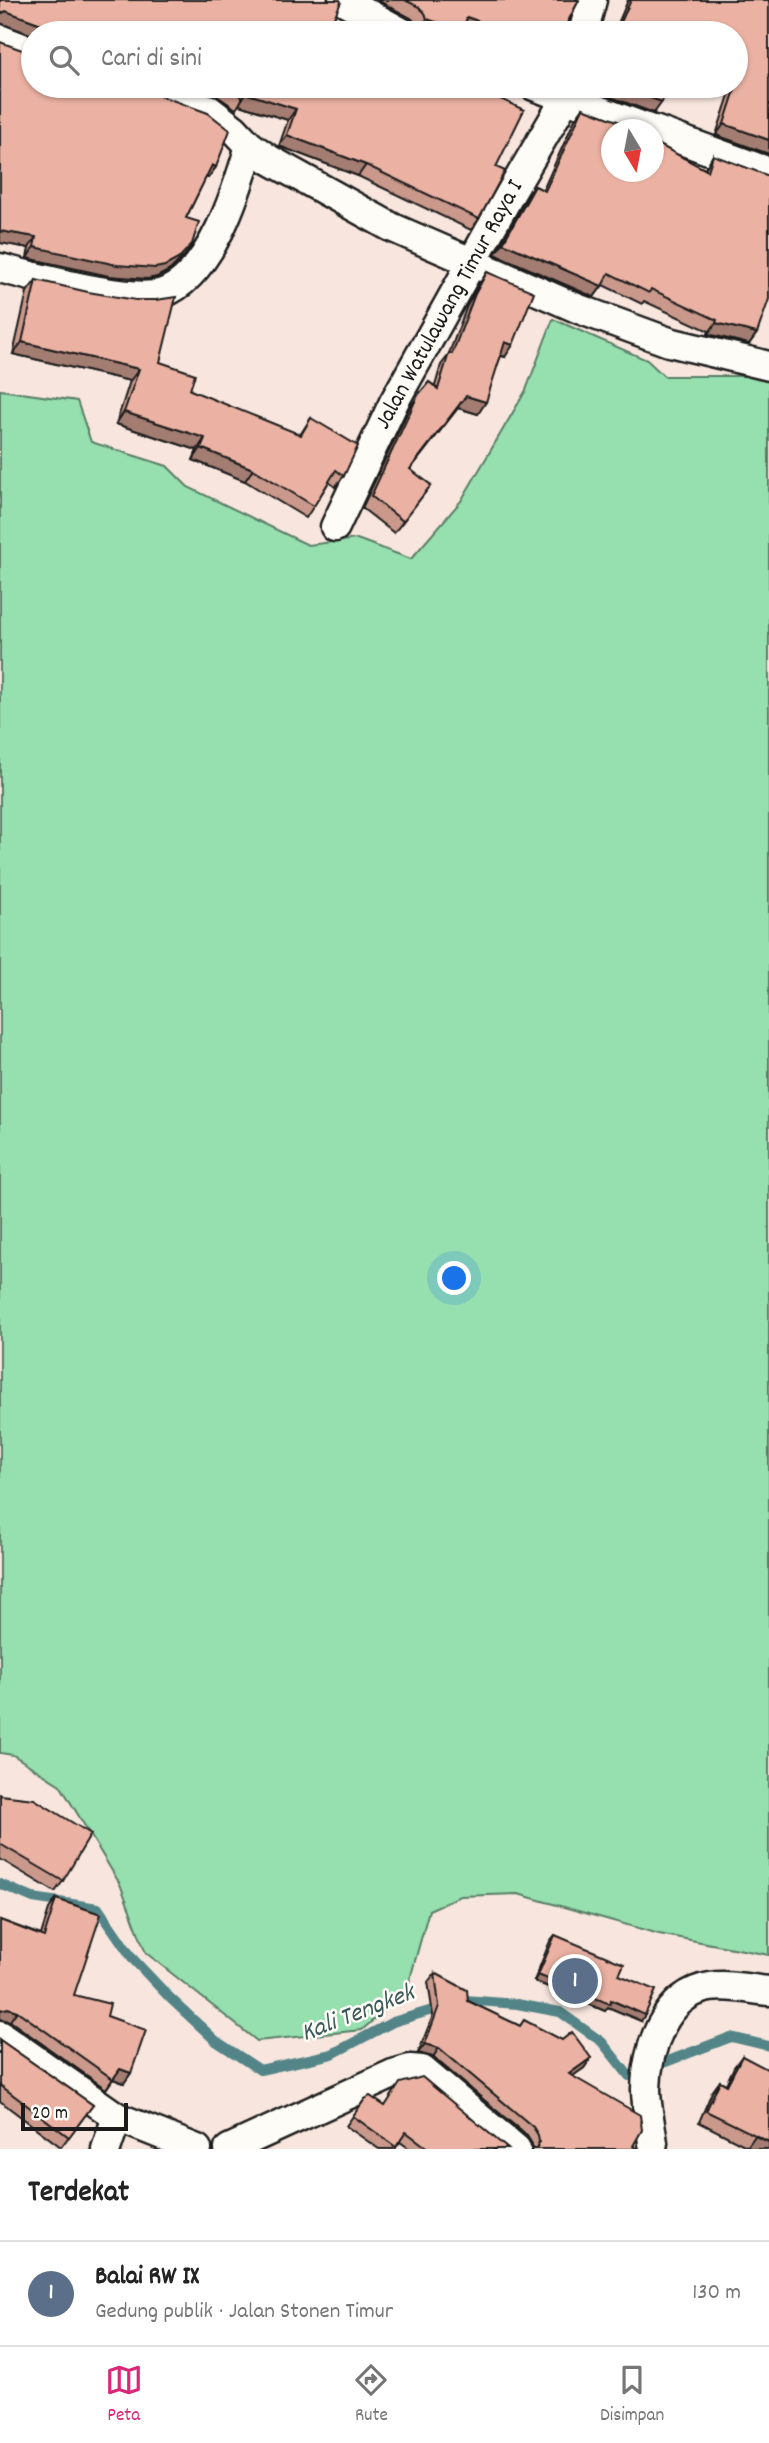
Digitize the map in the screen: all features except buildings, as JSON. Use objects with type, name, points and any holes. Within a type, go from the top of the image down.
[{"type":"street","points":[[343,0],[381,21]]},
{"type":"street","points":[[587,21],[593,0]]},
{"type":"street","points":[[0,39],[21,47]]},
{"type":"street","points":[[179,98],[208,109],[250,146],[301,178],[391,227],[579,309],[669,342],[769,366]]},
{"type":"street","name":"Jalan Watulawang Timur Raya I","points":[[335,527],[394,402],[565,98]]},
{"type":"street","points":[[581,98],[628,119]]},
{"type":"street","points":[[664,134],[769,172]]},
{"type":"street","points":[[0,268],[57,284],[146,297],[163,293],[181,283],[200,266],[235,197],[250,146]]},
{"type":"street","points":[[658,2147],[646,2089],[656,2035],[672,2008],[688,1995],[709,1987],[769,1991]]},
{"type":"street","points":[[0,2035],[117,2117],[197,2149]]},
{"type":"street","points":[[229,2149],[393,2074],[410,2069],[422,2070],[516,2149]]},
{"type":"street","points":[[106,2149],[117,2117]]},
{"type":"green space","points":[[553,319],[647,360],[664,376],[753,376],[769,381],[769,1955],[659,1934],[518,1894],[460,1896],[429,1910],[407,1990],[362,2030],[257,2041],[146,1953],[120,1884],[60,1785],[13,1755],[0,1753],[0,390],[77,401],[91,442],[167,466],[188,487],[308,545],[357,539],[411,559],[461,501],[526,390]]},
{"type":"waterway","name":"Kali Tengkek","points":[[0,1884],[33,1898],[98,1908],[133,1959],[170,1998],[216,2041],[260,2070],[332,2054],[393,2022],[465,2000],[517,2004],[560,2012],[602,2042],[629,2076],[731,2037],[769,2046]]},
{"type":"place","name":"Balai RW IX","points":[[575,1981]]}]
